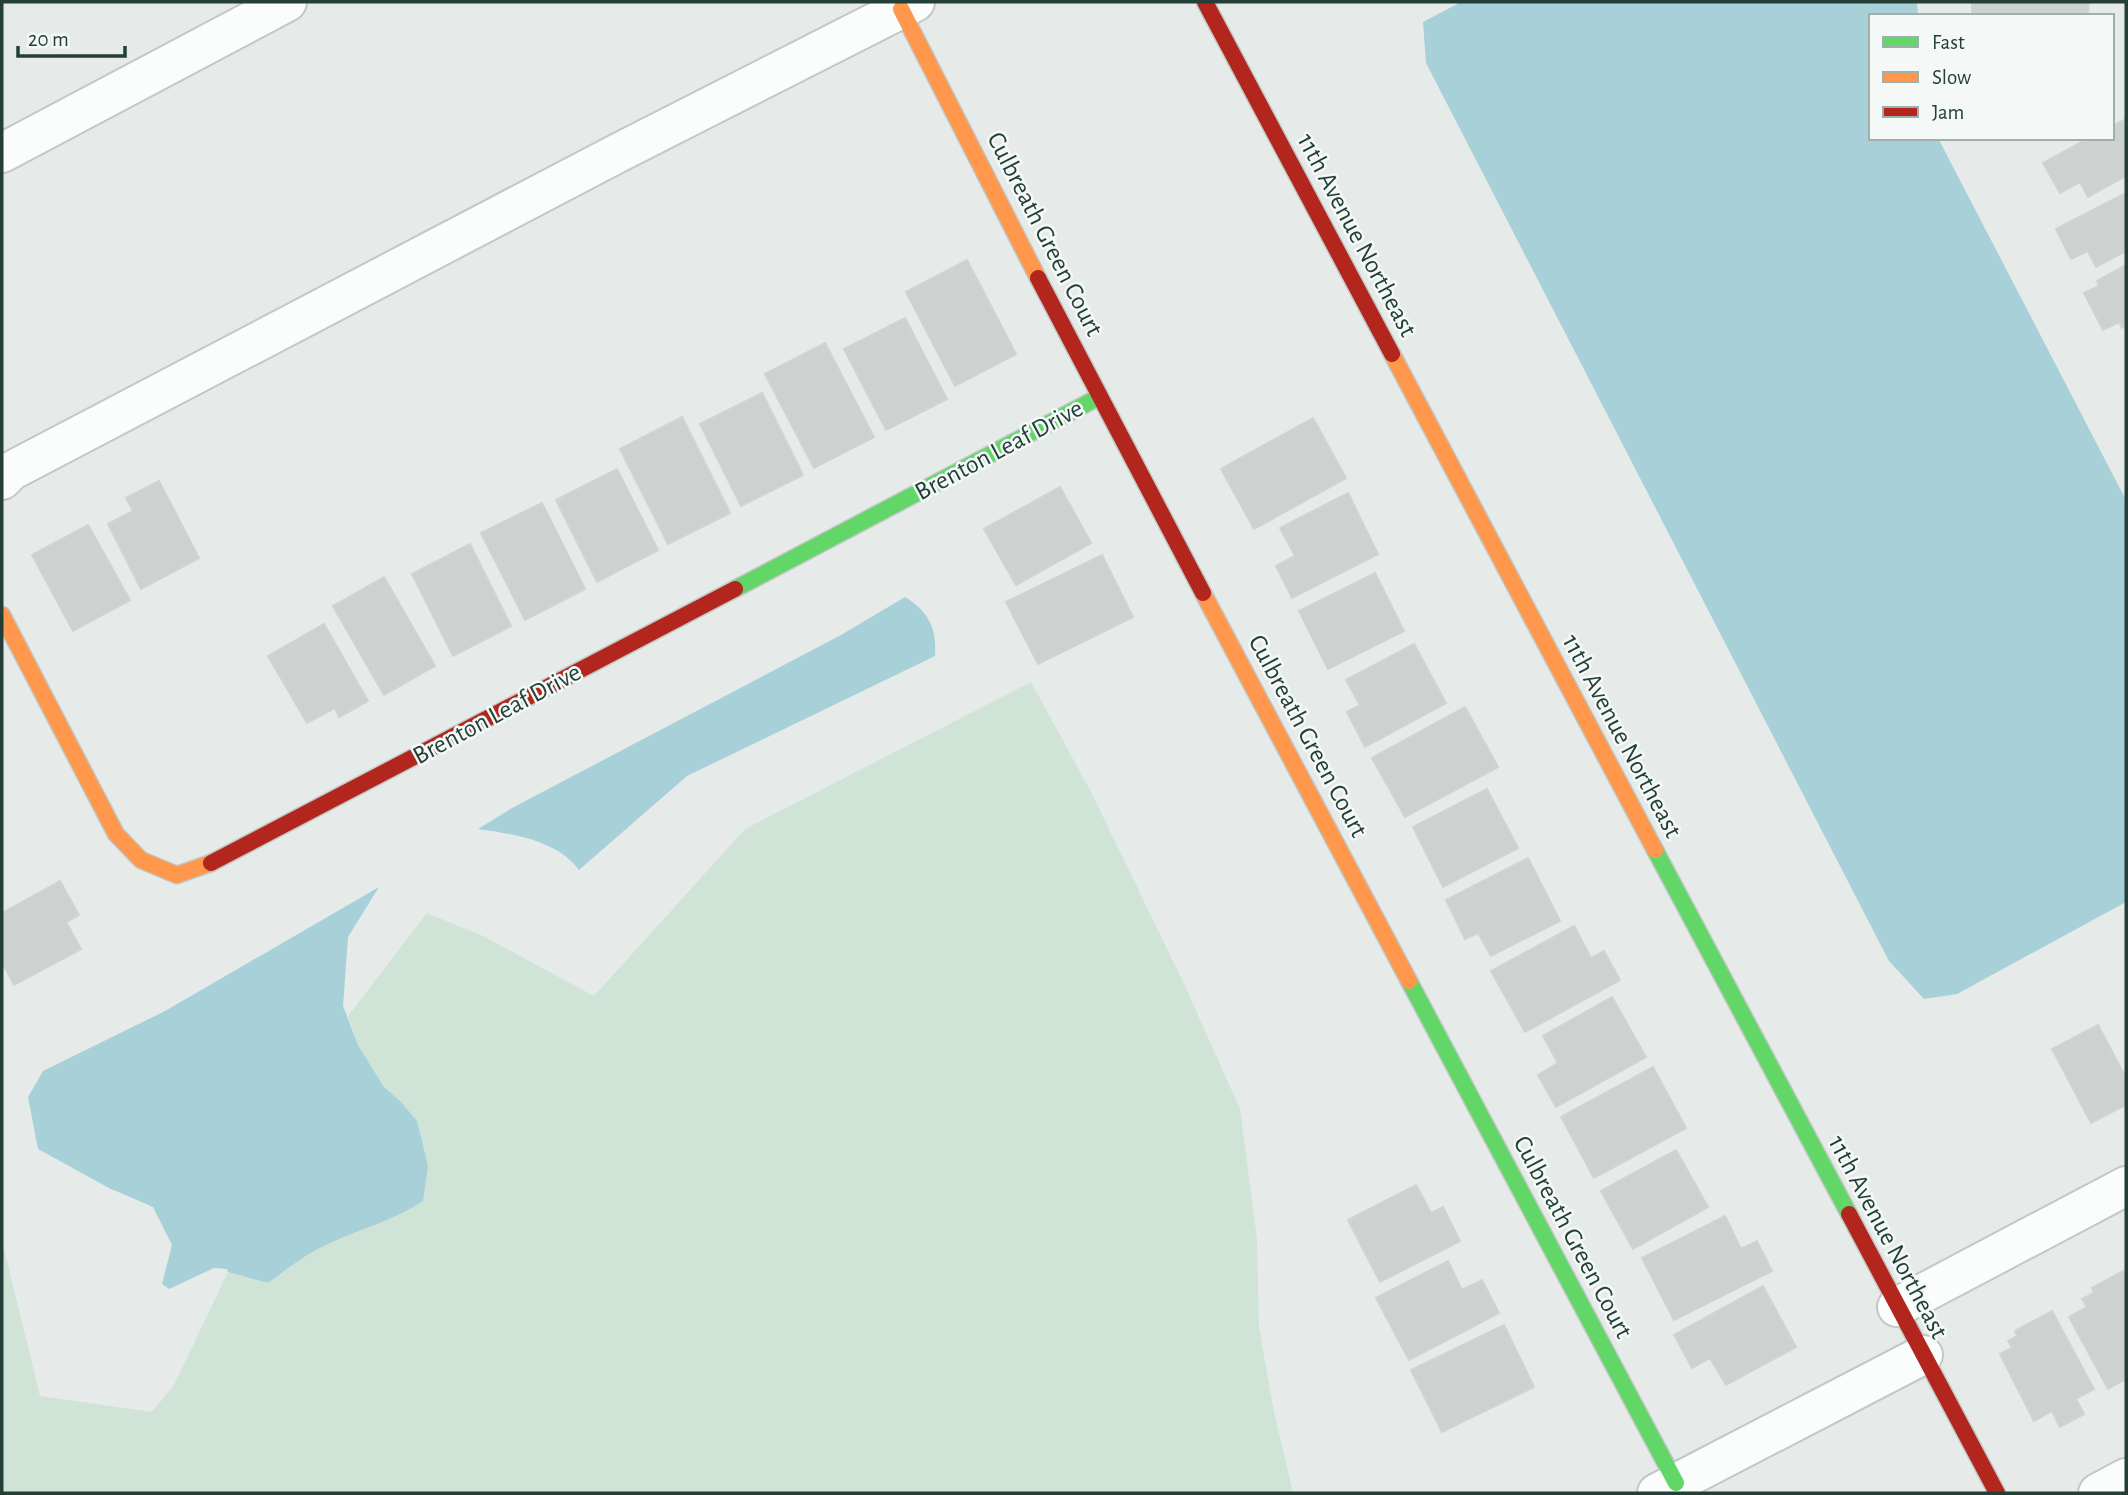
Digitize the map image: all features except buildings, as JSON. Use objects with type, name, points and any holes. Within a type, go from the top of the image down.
[{"type":"street","points":[[2,153],[287,2]]},
{"type":"street","name":"11th Avenue Northeast","points":[[1205,2],[1997,1493]]},
{"type":"street","points":[[2,480],[11,471],[618,153],[908,6]]},
{"type":"street","name":"Culbreath Green Court","points":[[908,6],[1099,397],[1667,1488]]},
{"type":"street","name":"Brenton Leaf Drive","points":[[2,615],[116,834],[141,860],[177,875],[230,854],[1099,397]]},
{"type":"street","points":[[1897,1307],[2126,1186]]},
{"type":"street","points":[[1667,1488],[1923,1355]]},
{"type":"street","points":[[2098,1493],[2126,1478]]},
{"type":"green space","points":[[1031,682],[1091,792],[1186,988],[1240,1109],[1257,1239],[1259,1327],[1274,1412],[1293,1493],[2,1493],[2,1240],[40,1396],[152,1412],[174,1385],[228,1272],[268,1283],[320,1248],[423,1201],[401,1102],[384,1087],[358,1045],[348,1016],[427,913],[483,936],[594,996],[745,829]]},
{"type":"water","points":[[1461,2],[1917,2],[1918,14],[1869,14],[1869,140],[1939,140],[2126,500],[2126,902],[1957,994],[1924,999],[1889,961],[1426,63],[1423,22]]},
{"type":"water","points":[[905,597],[926,615],[930,622],[935,637],[935,656],[687,776],[579,870],[570,860],[546,845],[519,836],[478,829],[512,808],[841,635]]},
{"type":"water","points":[[379,887],[348,937],[343,1006],[358,1045],[384,1087],[417,1121],[428,1166],[423,1201],[320,1248],[268,1283],[228,1272],[227,1269],[214,1268],[169,1289],[162,1284],[172,1245],[153,1207],[109,1188],[38,1149],[28,1097],[43,1071],[165,1011]]},
{"type":"traffic: fast","points":[[735,589],[1099,397]]},
{"type":"traffic: fast","points":[[1655,850],[1849,1214]]},
{"type":"traffic: fast","points":[[1409,981],[1676,1483]]},
{"type":"traffic: slow","points":[[901,9],[1038,278]]},
{"type":"traffic: slow","points":[[1392,354],[1655,850]]},
{"type":"traffic: slow","points":[[1203,593],[1409,981]]},
{"type":"traffic: slow","points":[[2,615],[116,834],[141,860],[177,875],[211,863]]},
{"type":"traffic: jam","points":[[1205,2],[1392,354]]},
{"type":"traffic: jam","points":[[1038,278],[1203,593]]},
{"type":"traffic: jam","points":[[211,863],[735,589]]},
{"type":"traffic: jam","points":[[1849,1214],[1997,1493]]}]
